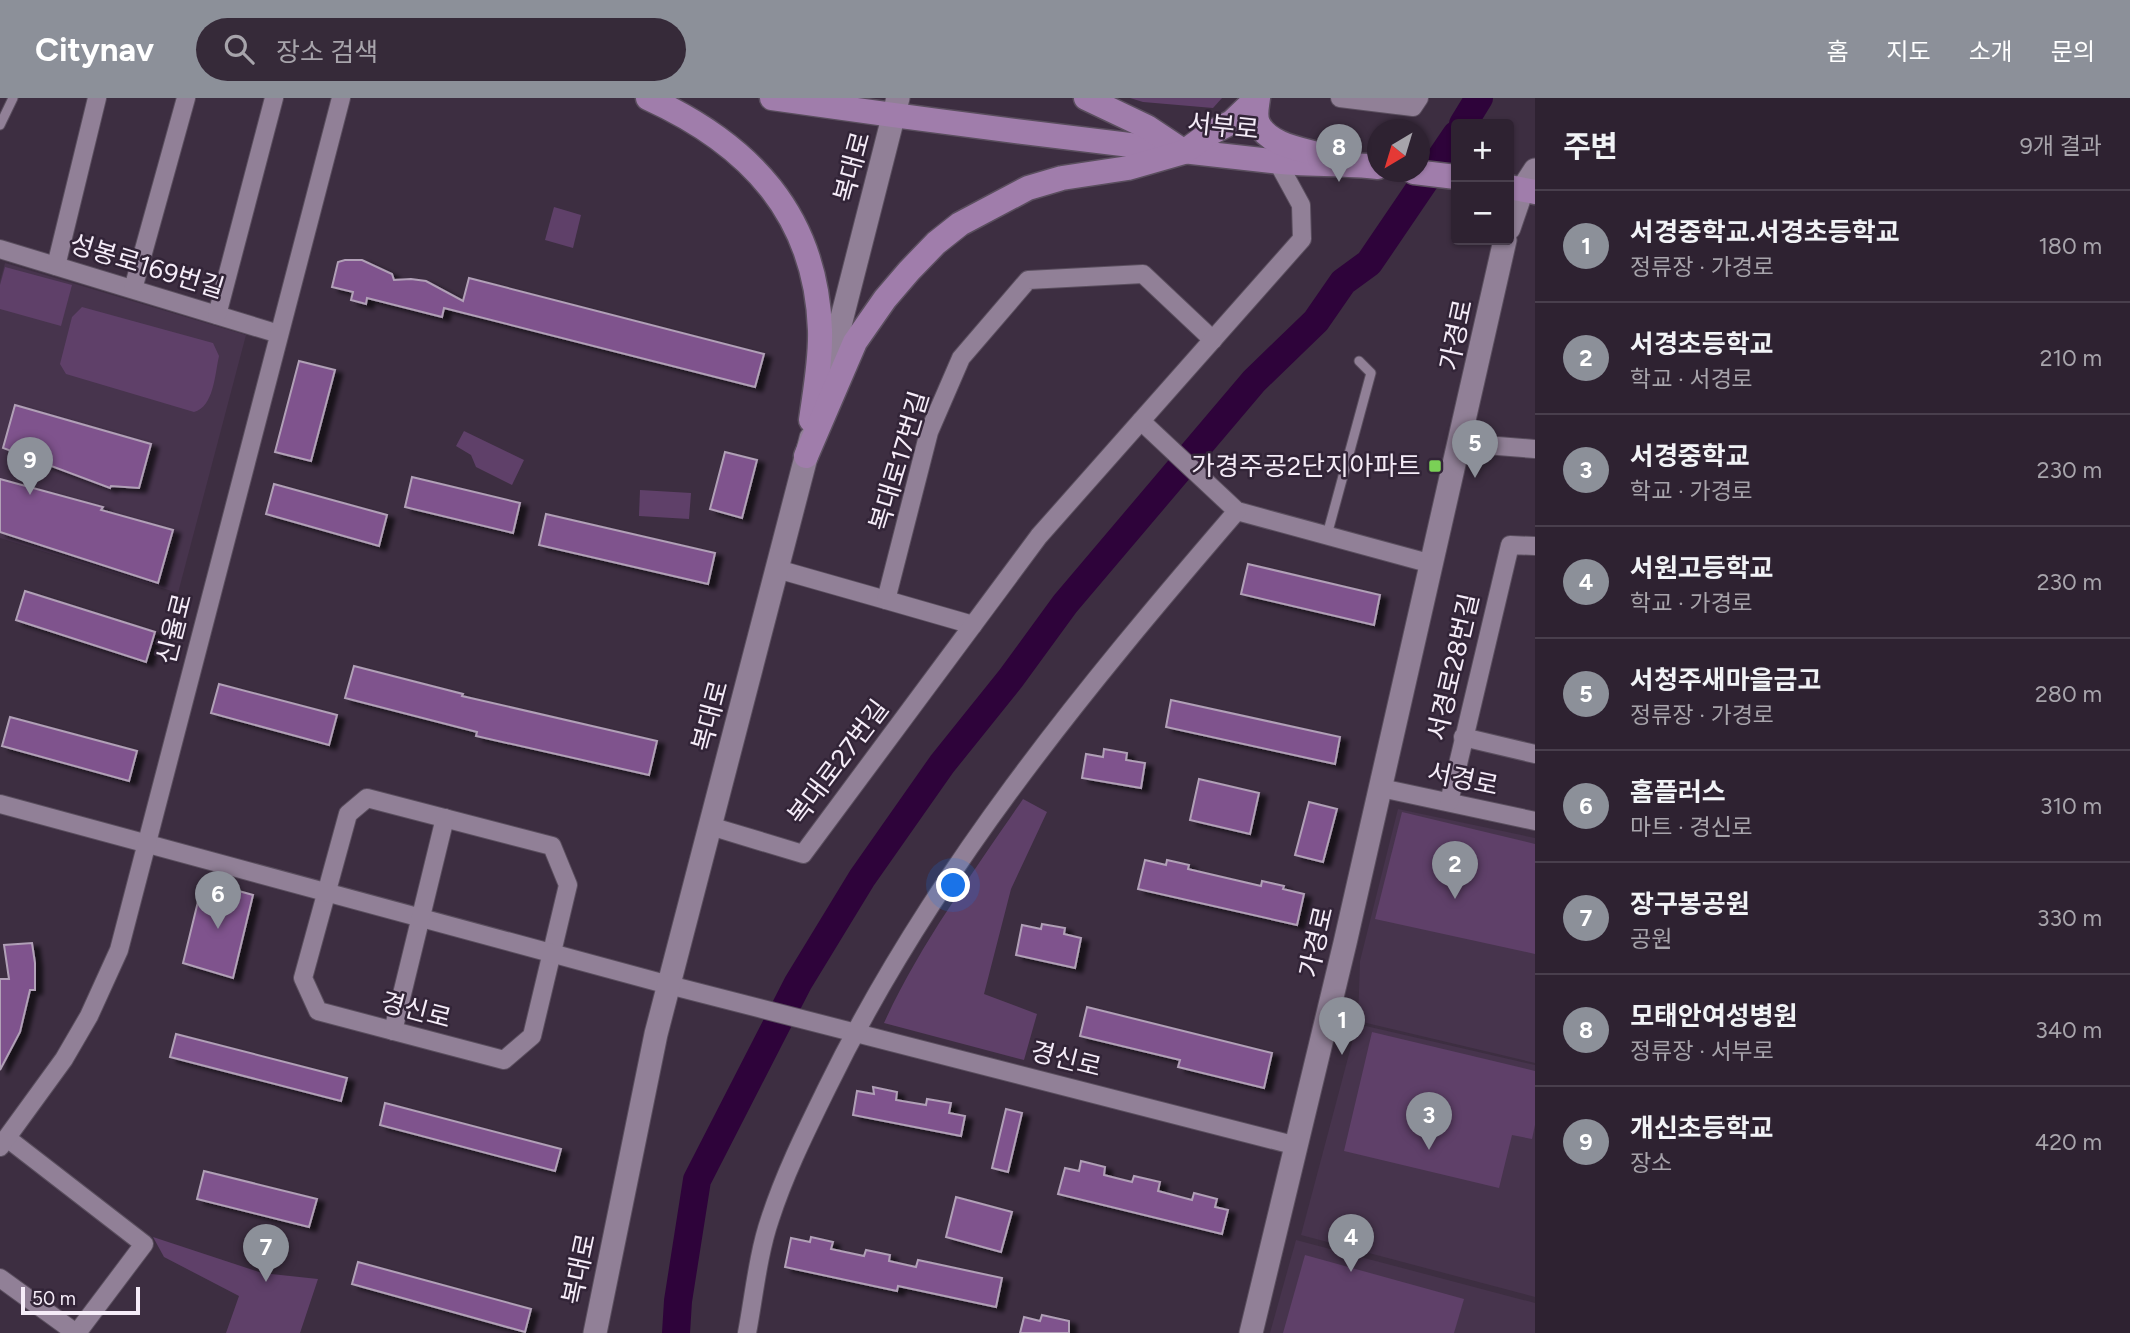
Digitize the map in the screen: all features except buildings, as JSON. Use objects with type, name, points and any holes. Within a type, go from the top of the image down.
[{"type":"main road","points":[[648,98],[709,132],[742,156],[768,183],[792,218],[811,268],[818,301],[820,332],[806,456]]},
{"type":"main road","name":"서부로","points":[[772,98],[896,107],[1184,152],[1277,162],[1367,166]]},
{"type":"main road","points":[[1086,98],[1146,127],[1184,152]]},
{"type":"main road","points":[[806,456],[855,342],[885,299],[936,243],[960,224],[1028,188],[1062,178],[1128,168],[1184,152],[1207,135],[1232,122],[1258,98]]},
{"type":"main road","points":[[1258,98],[1255,114],[1259,125],[1271,137],[1292,148],[1367,166]]},
{"type":"main road","points":[[1430,174],[1451,176]]},
{"type":"street","points":[[56,266],[97,98]]},
{"type":"street","points":[[134,289],[186,98]]},
{"type":"street","points":[[217,315],[274,98]]},
{"type":"street","name":"신율로","points":[[3,1142],[64,1059],[89,1016],[119,950],[205,610],[341,98]]},
{"type":"street","points":[[1340,98],[1413,107],[1419,98]]},
{"type":"street","name":"복대로","points":[[595,1333],[656,1034],[896,107]]},
{"type":"street","points":[[777,569],[973,625],[1039,536],[1302,239],[1301,205],[1277,162]]},
{"type":"street","points":[[1514,215],[1525,185]]},
{"type":"street","name":"가경로","points":[[1251,1333],[1381,788],[1505,245]]},
{"type":"street","name":"성봉로169번길","points":[[0,249],[279,334]]},
{"type":"street","name":"복대로17번길","points":[[886,600],[929,432],[961,358],[1028,280],[1143,274],[1213,340]]},
{"type":"street","points":[[1141,421],[1237,511],[1432,564]]},
{"type":"street","points":[[1460,443],[1535,449]]},
{"type":"street","points":[[747,1333],[769,1222],[789,1164],[853,1032],[936,894],[995,809],[1154,608],[1237,511]]},
{"type":"street","name":"서경로28번길","points":[[1449,802],[1510,545],[1535,546]]},
{"type":"street","name":"복대로27번길","points":[[710,826],[803,854],[973,625]]},
{"type":"street","points":[[1463,737],[1535,754]]},
{"type":"street","name":"서경로","points":[[1381,788],[1535,821]]},
{"type":"street","name":"경신로","points":[[367,798],[552,846],[568,885],[532,1036],[504,1060],[318,1011],[303,978],[327,892],[348,814],[367,798]]},
{"type":"street","points":[[0,804],[669,985]]},
{"type":"street","points":[[393,1031],[445,818]]},
{"type":"street","name":"경신로","points":[[669,985],[1297,1146]]},
{"type":"street","points":[[0,1278],[76,1333],[144,1244],[3,1142]]},
{"type":"lane","points":[[0,125],[13,98]]},
{"type":"lane","points":[[1327,535],[1371,373],[1359,361]]},
{"type":"shaded area","points":[[1130,98],[1222,98],[1213,108],[1143,102]]},
{"type":"shaded area","points":[[554,207],[581,215],[573,248],[545,240]]},
{"type":"shaded area","points":[[5,263],[246,335],[178,593],[0,538],[0,281]]},
{"type":"shaded area","points":[[5,267],[72,285],[61,326],[0,309],[0,285]]},
{"type":"shaded area","points":[[82,307],[213,343],[219,356],[206,404],[194,412],[66,374],[60,364],[72,317]]},
{"type":"shaded area","points":[[464,431],[524,460],[512,485],[476,467],[471,455],[456,446]]},
{"type":"shaded area","points":[[640,490],[691,493],[689,519],[639,516]]},
{"type":"shaded area","points":[[1023,799],[1047,812],[1011,889],[984,994],[1037,1014],[1024,1060],[884,1023],[931,936]]},
{"type":"shaded area","points":[[1398,809],[1535,838],[1535,1063],[1358,1021],[1360,961]]},
{"type":"shaded area","points":[[1402,812],[1535,844],[1535,954],[1375,919]]},
{"type":"shaded area","points":[[1357,1024],[1535,1065],[1535,1297],[1301,1235]]},
{"type":"shaded area","points":[[1372,1032],[1535,1071],[1535,1125],[1532,1139],[1512,1135],[1499,1188],[1344,1151]]},
{"type":"shaded area","points":[[153,1237],[262,1273],[318,1279],[300,1333],[226,1333],[239,1296],[164,1257]]},
{"type":"shaded area","points":[[1296,1240],[1535,1303],[1535,1333],[1270,1333]]},
{"type":"shaded area","points":[[1305,1255],[1464,1299],[1454,1333],[1283,1333]]},
{"type":"waterway","points":[[1466,119],[1479,98]]},
{"type":"waterway","points":[[676,1333],[678,1301],[697,1180],[798,983],[862,878],[942,764],[1011,678],[1065,604],[1254,381],[1316,321],[1343,282],[1369,263],[1451,142]]},
{"type":"place","name":"모태안여성병원","points":[[1339,182]]},
{"type":"place","name":"가경주공2단지아파트","points":[[1435,466]]},
{"type":"place","name":"서청주새마을금고","points":[[1475,478]]},
{"type":"place","name":"개신초등학교","points":[[30,495]]},
{"type":"place","name":"서경초등학교","points":[[1455,899]]},
{"type":"place","name":"홈플러스","points":[[218,929]]},
{"type":"place","name":"서경중학교.서경초등학교","points":[[1342,1055]]},
{"type":"place","name":"서경중학교","points":[[1429,1150]]},
{"type":"place","name":"서원고등학교","points":[[1351,1272]]},
{"type":"place","name":"장구봉공원","points":[[266,1282]]}]
